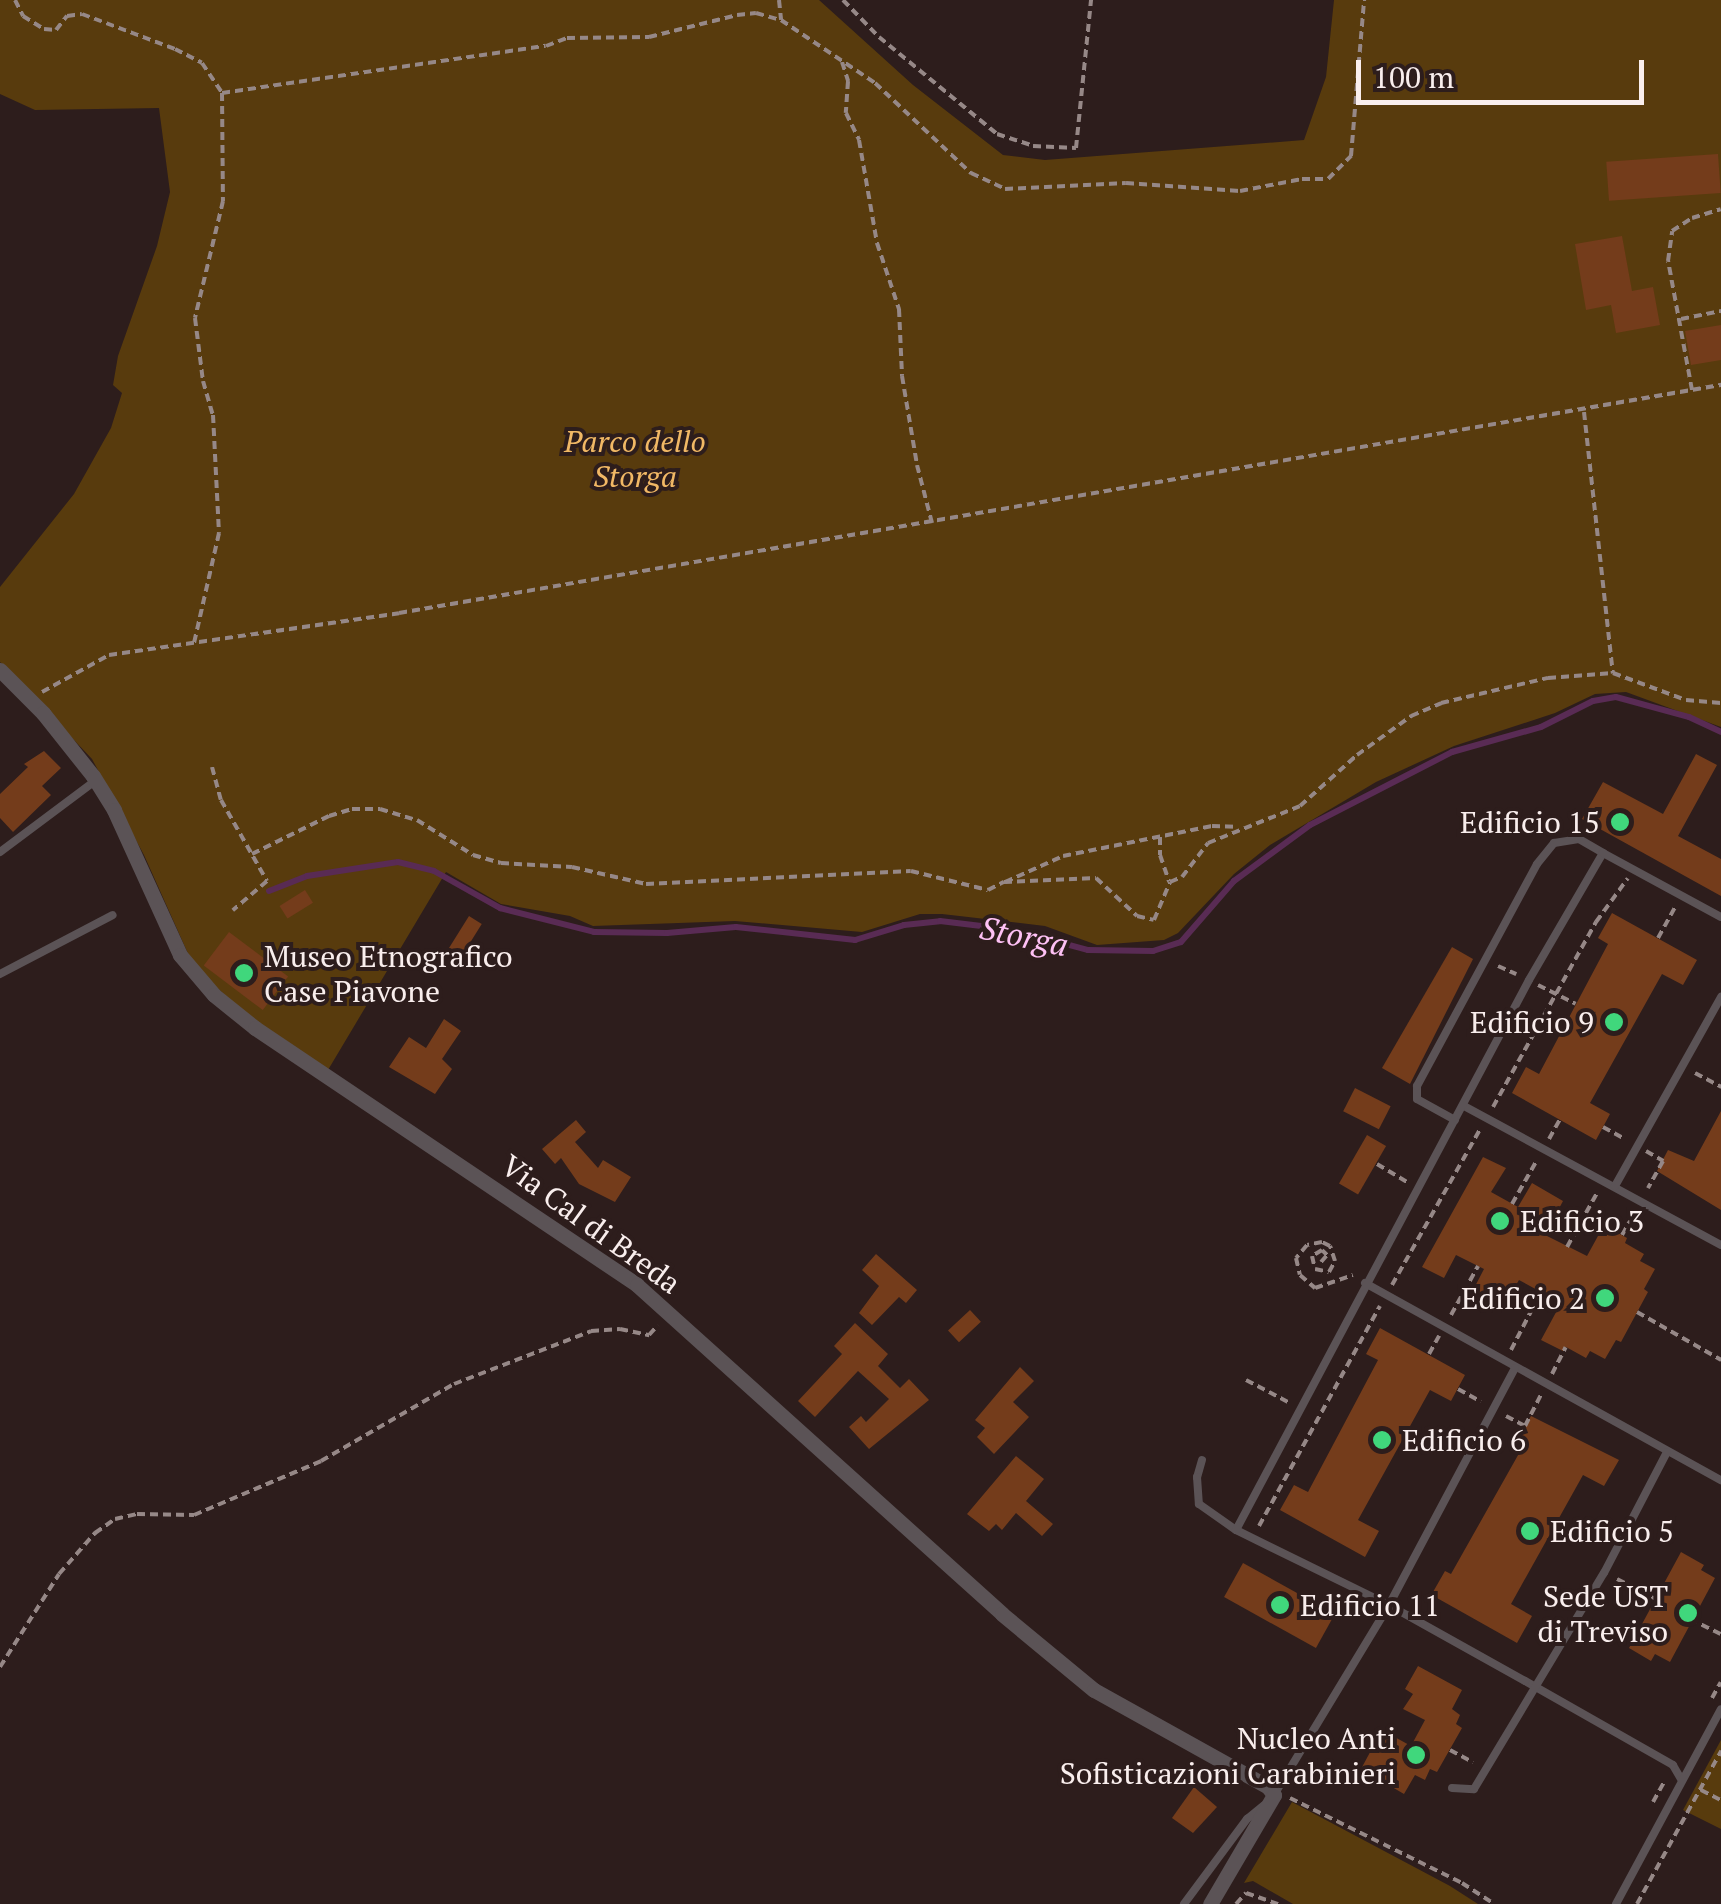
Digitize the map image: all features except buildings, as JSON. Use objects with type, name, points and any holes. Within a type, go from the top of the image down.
[{"type":"street","name":"Via Cal di Breda","points":[[0,670],[30,700],[95,781],[114,810],[180,955],[214,995],[255,1028],[598,1258],[668,1314],[1063,1666],[1127,1712],[1255,1780],[1274,1795]]},
{"type":"street","points":[[1210,1904],[1274,1795]]},
{"type":"lane","points":[[0,852],[95,781]]},
{"type":"lane","points":[[1455,1120],[1418,1099],[1417,1086],[1537,864],[1554,844],[1578,839],[1721,917]]},
{"type":"lane","points":[[1236,1530],[1365,1283],[1603,854]]},
{"type":"lane","points":[[0,974],[112,914]]},
{"type":"lane","points":[[1615,1186],[1721,997]]},
{"type":"lane","points":[[1464,1106],[1721,1244]]},
{"type":"lane","points":[[1365,1283],[1721,1479]]},
{"type":"lane","points":[[1184,1904],[1247,1819],[1274,1795],[1389,1605],[1515,1368]]},
{"type":"lane","points":[[1452,1788],[1474,1789],[1604,1572],[1667,1452]]},
{"type":"lane","points":[[1202,1460],[1196,1493],[1199,1504],[1236,1530],[1389,1605],[1673,1766],[1681,1779]]},
{"type":"lane","points":[[1616,1904],[1721,1710]]},
{"type":"path","points":[[15,0],[23,16],[44,29],[56,30],[67,16],[82,14],[175,49],[202,63],[222,92],[223,201],[195,318],[203,381],[213,415],[218,533],[194,643]]},
{"type":"path","points":[[779,0],[782,20]]},
{"type":"path","points":[[843,0],[879,37],[997,134],[1032,146],[1076,148],[1090,0]]},
{"type":"path","points":[[222,92],[546,46],[568,38],[650,37],[737,14],[756,13],[782,20],[875,83],[972,173],[1005,190],[1126,183],[1240,191],[1302,179],[1328,179],[1351,156],[1364,0]]},
{"type":"path","points":[[841,60],[848,81],[846,113],[859,140],[877,243],[899,309],[902,376],[910,401],[916,465],[932,523]]},
{"type":"path","points":[[1692,390],[1668,261],[1672,231],[1692,218],[1721,210]]},
{"type":"path","points":[[1680,319],[1721,311]]},
{"type":"path","points":[[30,700],[110,655],[369,618],[1721,386]]},
{"type":"path","points":[[1584,412],[1613,673]]},
{"type":"path","points":[[1170,882],[1182,877],[1208,843],[1300,806],[1358,755],[1411,716],[1441,703],[1548,678],[1613,673],[1686,700],[1721,703]]},
{"type":"path","points":[[212,767],[221,800],[267,882],[233,910]]},
{"type":"path","points":[[252,854],[329,816],[352,809],[380,809],[417,820],[473,854],[502,863],[572,867],[646,884],[912,871],[988,890],[1063,856],[1212,826],[1241,827]]},
{"type":"path","points":[[1004,882],[1096,878],[1137,916],[1154,920],[1170,882],[1160,855],[1160,837]]},
{"type":"path","points":[[1252,1539],[1596,922],[1633,871]]},
{"type":"path","points":[[1658,938],[1681,896]]},
{"type":"path","points":[[1596,922],[1604,926]]},
{"type":"path","points":[[1682,1066],[1721,1087]]},
{"type":"path","points":[[1512,1076],[1519,1080]]},
{"type":"path","points":[[1377,1164],[1417,1188]]},
{"type":"path","points":[[1567,1247],[1604,1180]]},
{"type":"path","points":[[1321,1262],[1327,1255],[1322,1250],[1312,1256],[1315,1269],[1329,1272],[1335,1261],[1330,1246],[1322,1242],[1307,1246],[1296,1258],[1300,1274],[1315,1288],[1351,1274],[1365,1283]]},
{"type":"path","points":[[1429,1354],[1478,1266]]},
{"type":"path","points":[[1505,1362],[1540,1292]]},
{"type":"path","points":[[1639,1313],[1721,1359]]},
{"type":"path","points":[[0,1666],[59,1574],[95,1532],[115,1518],[137,1514],[194,1515],[321,1460],[454,1384],[592,1330],[620,1329],[649,1335],[668,1314]]},
{"type":"path","points":[[1246,1380],[1317,1417]]},
{"type":"path","points":[[1604,1572],[1656,1599]]},
{"type":"path","points":[[1690,1619],[1721,1634]]},
{"type":"path","points":[[1637,1904],[1721,1751]]},
{"type":"path","points":[[1701,1790],[1721,1800]]},
{"type":"path","points":[[1274,1795],[1298,1799],[1462,1883],[1494,1904]]},
{"type":"path","points":[[1236,1904],[1246,1893],[1278,1904]]},
{"type":"green space","name":"Parco dello Storga","points":[[0,0],[819,0],[913,85],[1003,155],[1045,160],[1304,140],[1326,77],[1334,0],[1721,0],[1721,727],[1626,692],[1595,694],[1555,713],[1454,746],[1376,782],[1270,845],[1234,874],[1178,933],[1164,940],[1097,945],[1045,926],[942,914],[920,914],[862,932],[735,921],[593,926],[570,916],[501,904],[446,872],[328,1070],[257,1024],[194,967],[144,855],[92,759],[0,662],[0,587],[74,494],[111,428],[122,393],[113,385],[118,356],[157,246],[170,192],[159,108],[35,110],[0,94]]},
{"type":"green space","points":[[1721,1740],[1721,1829],[1683,1810]]},
{"type":"green space","points":[[1292,1802],[1478,1904],[1293,1904],[1253,1881],[1244,1883]]},
{"type":"waterway","name":"Storga","points":[[269,891],[307,876],[398,862],[434,871],[500,908],[594,932],[667,933],[736,927],[855,940],[904,925],[940,921],[1014,930],[1088,950],[1153,951],[1181,942],[1234,881],[1310,825],[1452,752],[1541,727],[1593,701],[1616,697],[1689,717],[1721,732]]},
{"type":"place","name":"Edificio 15","points":[[1620,822]]},
{"type":"place","name":"Museo Etnografico Case Piavone","points":[[244,973]]},
{"type":"place","name":"Edificio 9","points":[[1614,1022]]},
{"type":"place","name":"Edificio 3","points":[[1500,1221]]},
{"type":"place","name":"Edificio 2","points":[[1605,1298]]},
{"type":"place","name":"Edificio 6","points":[[1382,1440]]},
{"type":"place","name":"Edificio 5","points":[[1530,1531]]},
{"type":"place","name":"Edificio 11","points":[[1280,1605]]},
{"type":"place","name":"Sede UST di Treviso","points":[[1688,1613]]},
{"type":"place","name":"Nucleo Anti Sofisticazioni Carabinieri","points":[[1416,1755]]}]
